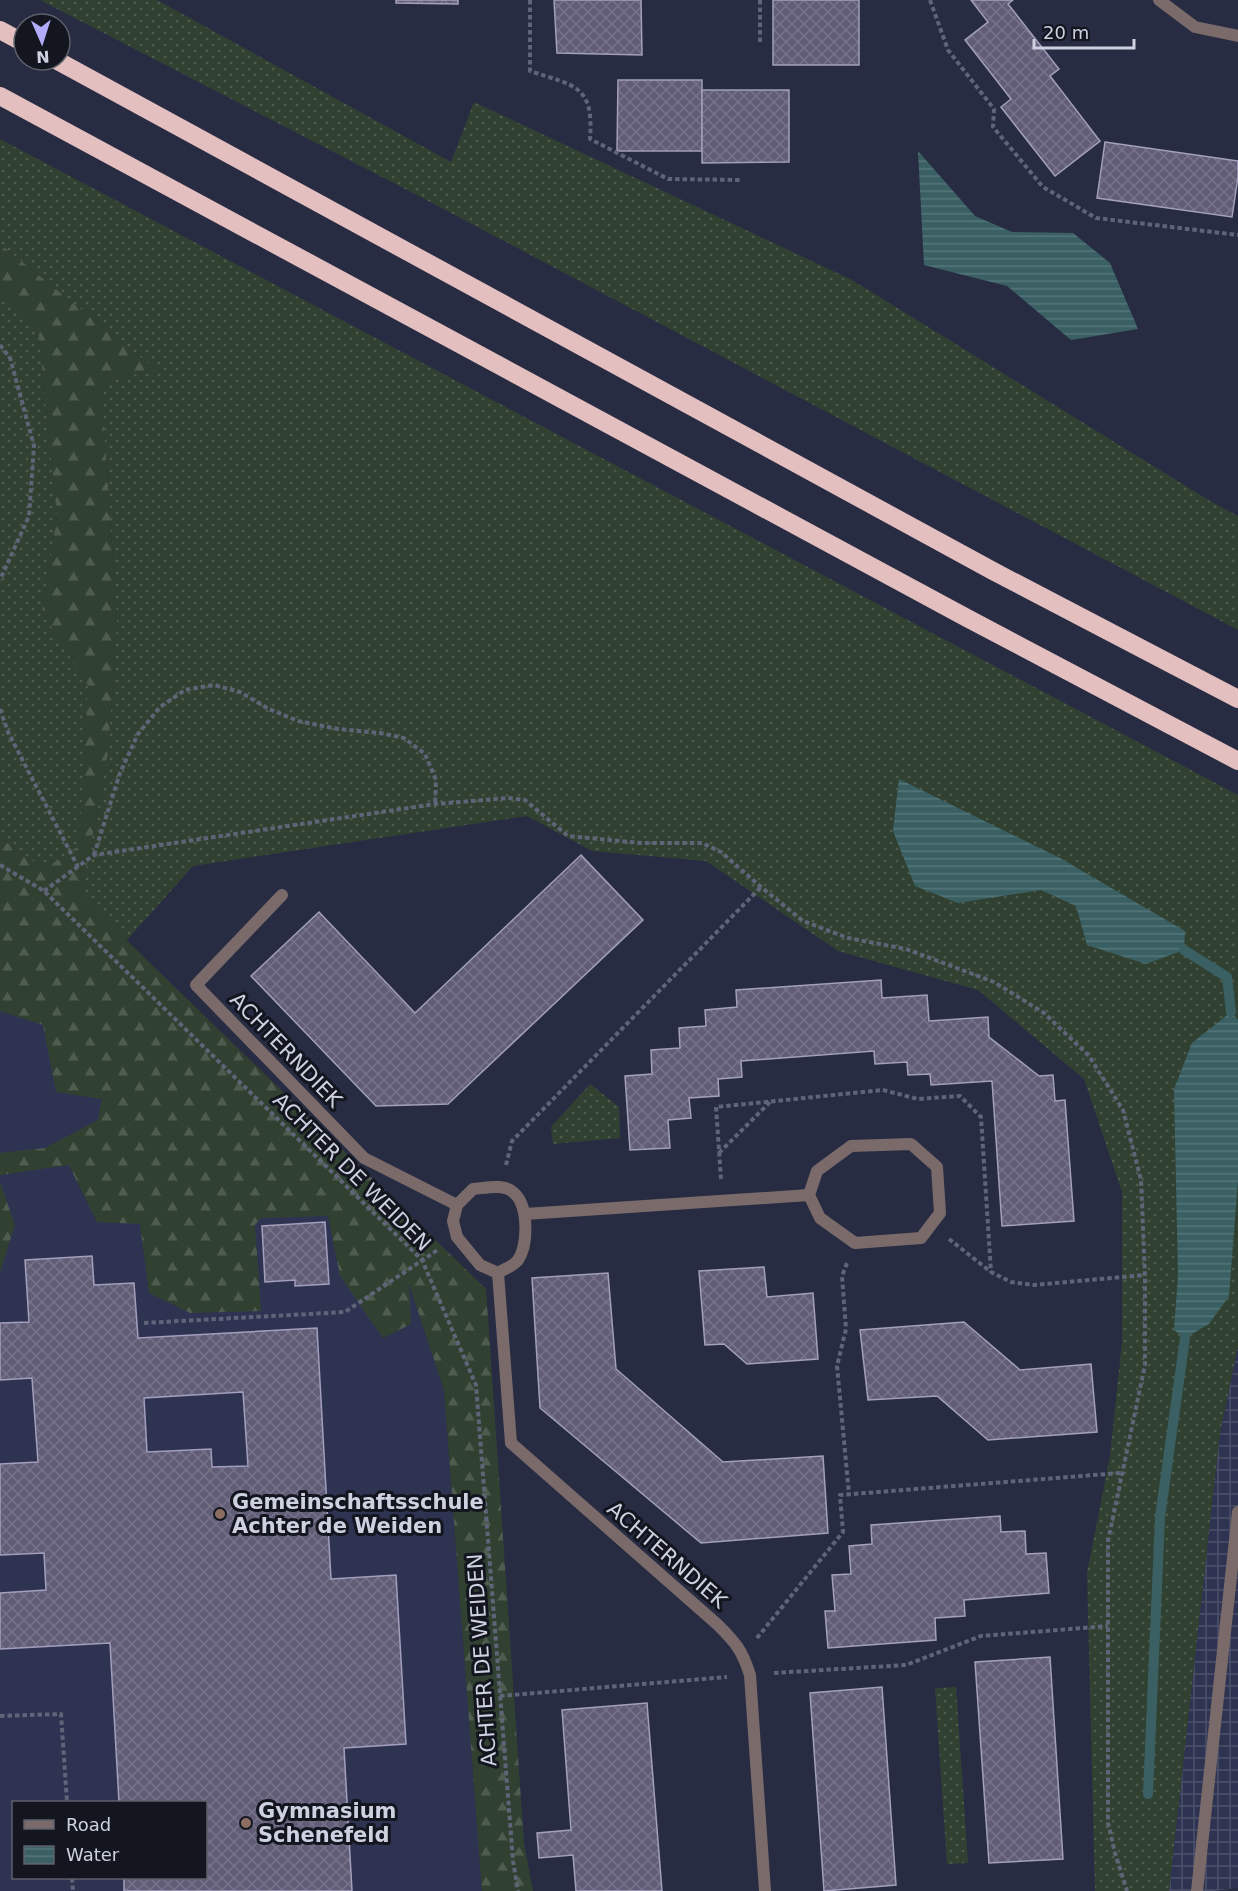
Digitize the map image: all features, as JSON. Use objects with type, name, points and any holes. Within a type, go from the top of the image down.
[{"type":"highway","points":[[72,69],[993,571],[1238,699]]},
{"type":"highway","points":[[0,96],[957,613],[1238,761]]},
{"type":"street","points":[[1159,0],[1195,27],[1238,36]]},
{"type":"street","name":"ACHTERNDIEK","points":[[282,895],[196,985],[364,1158],[456,1205]]},
{"type":"street","points":[[911,1144],[937,1167],[940,1213],[921,1238],[855,1243],[820,1218],[809,1195],[817,1171],[851,1146],[911,1144]]},
{"type":"street","points":[[500,1187],[515,1193],[525,1214],[525,1245],[517,1262],[498,1273],[480,1265],[457,1237],[453,1221],[456,1205],[473,1189],[500,1187]]},
{"type":"street","points":[[525,1214],[809,1195]]},
{"type":"street","name":"ACHTERNDIEK","points":[[498,1273],[511,1443],[718,1625],[735,1641],[744,1655],[750,1675],[765,1891]]},
{"type":"street","points":[[1197,1891],[1238,1512]]},
{"type":"path","points":[[530,0],[530,70],[573,85],[587,98],[591,119],[590,139],[668,179],[740,180]]},
{"type":"path","points":[[760,0],[760,45]]},
{"type":"path","points":[[930,0],[948,50],[994,109],[993,127],[1043,188],[1095,218],[1238,235]]},
{"type":"path","points":[[0,345],[10,358],[34,446],[28,516],[0,580]]},
{"type":"path","points":[[94,855],[120,773],[138,734],[160,707],[185,690],[214,685],[240,692],[269,709],[297,721],[404,738],[424,754],[436,780],[435,804]]},
{"type":"path","points":[[0,709],[8,732],[78,867]]},
{"type":"path","points":[[44,891],[94,855],[435,804],[508,798],[525,800],[568,836],[641,843],[702,843],[721,852],[803,921],[848,938],[906,949],[993,982],[1044,1013],[1089,1056],[1123,1110],[1141,1180],[1145,1365],[1108,1541],[1108,1823],[1127,1891]]},
{"type":"path","name":"ACHTER DE WEIDEN","points":[[0,865],[44,891],[422,1260],[476,1385],[513,1861],[518,1891]]},
{"type":"path","points":[[500,1187],[512,1141],[761,887]]},
{"type":"path","points":[[719,1153],[771,1101]]},
{"type":"path","points":[[932,1226],[991,1272],[1011,1282],[1034,1285],[1144,1275]]},
{"type":"path","points":[[849,1494],[837,1366],[846,1329],[843,1276],[855,1243]]},
{"type":"path","points":[[144,1323],[345,1312],[422,1260]]},
{"type":"path","points":[[744,1655],[843,1532],[840,1495],[1121,1473]]},
{"type":"path","points":[[500,1696],[750,1675],[906,1665],[981,1636],[1108,1626]]},
{"type":"path","points":[[0,1716],[61,1714],[67,1801]]},
{"type":"shaded area","points":[[0,896],[408,1281],[444,1390],[482,1891],[0,1891]]},
{"type":"shaded area","points":[[1238,1346],[1238,1888],[1214,1891],[1169,1891],[1220,1433]]},
{"type":"green space","points":[[40,0],[157,0],[451,162],[474,102],[852,280],[1210,501],[1238,516],[1238,630],[438,206],[72,17],[72,12],[63,12]]},
{"type":"green space","points":[[0,139],[1238,795],[1238,1346],[1220,1433],[1169,1891],[1095,1891],[1087,1573],[1110,1456],[1122,1342],[1122,1192],[1084,1079],[978,990],[838,951],[706,861],[592,851],[527,816],[193,866],[126,941],[81,896],[108,753],[117,620],[101,383],[155,369],[0,244]]},
{"type":"green space","points":[[0,244],[155,369],[101,383],[117,620],[108,753],[81,896],[486,1289],[524,1843],[533,1891],[482,1891],[444,1390],[409,1284],[411,1324],[383,1338],[340,1276],[328,1216],[261,1218],[255,1225],[261,1311],[190,1313],[149,1293],[140,1224],[97,1222],[69,1165],[0,1175],[0,1153],[45,1148],[98,1120],[102,1099],[56,1092],[43,1025],[0,1011],[0,838],[44,869],[79,846],[88,685],[42,612],[57,516],[38,328],[0,289]]},
{"type":"green space","points":[[0,289],[38,328],[57,516],[42,612],[88,685],[80,846],[44,869],[0,838]]},
{"type":"green space","points":[[590,1084],[619,1107],[620,1138],[553,1144],[551,1127]]},
{"type":"green space","points":[[0,1182],[15,1225],[0,1272]]},
{"type":"green space","points":[[956,1687],[968,1863],[947,1864],[935,1688]]},
{"type":"water","points":[[918,151],[975,216],[1012,232],[1073,233],[1110,263],[1138,329],[1071,340],[1007,286],[924,265]]},
{"type":"water","points":[[899,779],[1060,858],[1185,931],[1184,950],[1146,964],[1087,945],[1076,906],[1041,890],[958,903],[915,886],[893,831]]},
{"type":"water","points":[[1231,1012],[1238,1020],[1238,1180],[1229,1296],[1209,1324],[1185,1338],[1174,1330],[1178,1276],[1174,1089],[1192,1043]]},
{"type":"building","points":[[396,0],[458,0],[458,4],[396,3]]},
{"type":"building","points":[[554,0],[641,0],[642,55],[557,53]]},
{"type":"building","points":[[773,0],[859,0],[859,65],[773,65]]},
{"type":"building","points":[[971,0],[1013,0],[1008,4],[1059,69],[1050,76],[1100,141],[1055,176],[1001,107],[1011,99],[965,40],[988,22]]},
{"type":"building","points":[[618,80],[702,80],[702,151],[617,151]]},
{"type":"building","points":[[702,90],[789,90],[789,162],[702,163]]},
{"type":"building","points":[[1105,142],[1238,161],[1232,217],[1097,198]]},
{"type":"building","points":[[581,855],[643,920],[448,1104],[376,1106],[251,976],[319,912],[415,1013]]},
{"type":"building","points":[[881,980],[882,998],[927,995],[929,1021],[988,1017],[989,1037],[1039,1076],[1053,1075],[1055,1101],[1065,1100],[1074,1221],[1002,1226],[992,1081],[931,1085],[930,1074],[908,1075],[907,1062],[875,1064],[874,1051],[741,1061],[742,1077],[718,1079],[719,1096],[689,1098],[691,1118],[668,1120],[670,1148],[630,1150],[625,1076],[652,1074],[651,1050],[680,1048],[679,1028],[706,1026],[705,1010],[737,1007],[736,990]]},
{"type":"building","points":[[325,1222],[329,1284],[295,1286],[295,1280],[265,1282],[262,1226]]},
{"type":"building","points":[[92,1256],[94,1285],[134,1283],[138,1338],[317,1328],[331,1579],[396,1575],[406,1744],[344,1748],[352,1891],[124,1891],[124,1879],[207,1879],[207,1801],[119,1801],[110,1643],[0,1649],[0,1593],[46,1590],[44,1553],[0,1555],[0,1464],[38,1462],[32,1378],[0,1380],[0,1323],[29,1322],[25,1260]],"holes":[[[243,1392],[248,1466],[212,1467],[211,1449],[147,1452],[144,1398]]]},
{"type":"building","points":[[764,1267],[767,1297],[813,1293],[818,1359],[747,1364],[724,1344],[705,1345],[699,1271]]},
{"type":"building","points":[[608,1273],[616,1369],[723,1462],[823,1456],[828,1533],[701,1543],[540,1408],[532,1278]]},
{"type":"building","points":[[964,1322],[1020,1370],[1091,1364],[1097,1432],[988,1440],[937,1396],[868,1400],[860,1330]]},
{"type":"building","points":[[1000,1516],[1001,1532],[1025,1531],[1026,1554],[1046,1553],[1049,1593],[964,1600],[965,1616],[935,1618],[936,1640],[828,1648],[825,1611],[835,1611],[832,1575],[851,1574],[849,1546],[872,1544],[871,1525]]},
{"type":"building","points":[[1050,1657],[1063,1859],[989,1863],[975,1662]]},
{"type":"building","points":[[882,1687],[896,1885],[824,1891],[810,1693]]},
{"type":"building","points":[[647,1703],[662,1891],[576,1891],[573,1855],[539,1858],[537,1833],[571,1830],[562,1710]]},
{"type":"waterway","points":[[1184,950],[1227,977],[1231,1012]]},
{"type":"waterway","points":[[1148,1794],[1160,1517],[1185,1338]]},
{"type":"place","name":"Gemeinschaftsschule Achter de Weiden","points":[[220,1514]]},
{"type":"place","name":"Gymnasium Schenefeld","points":[[246,1823]]}]
